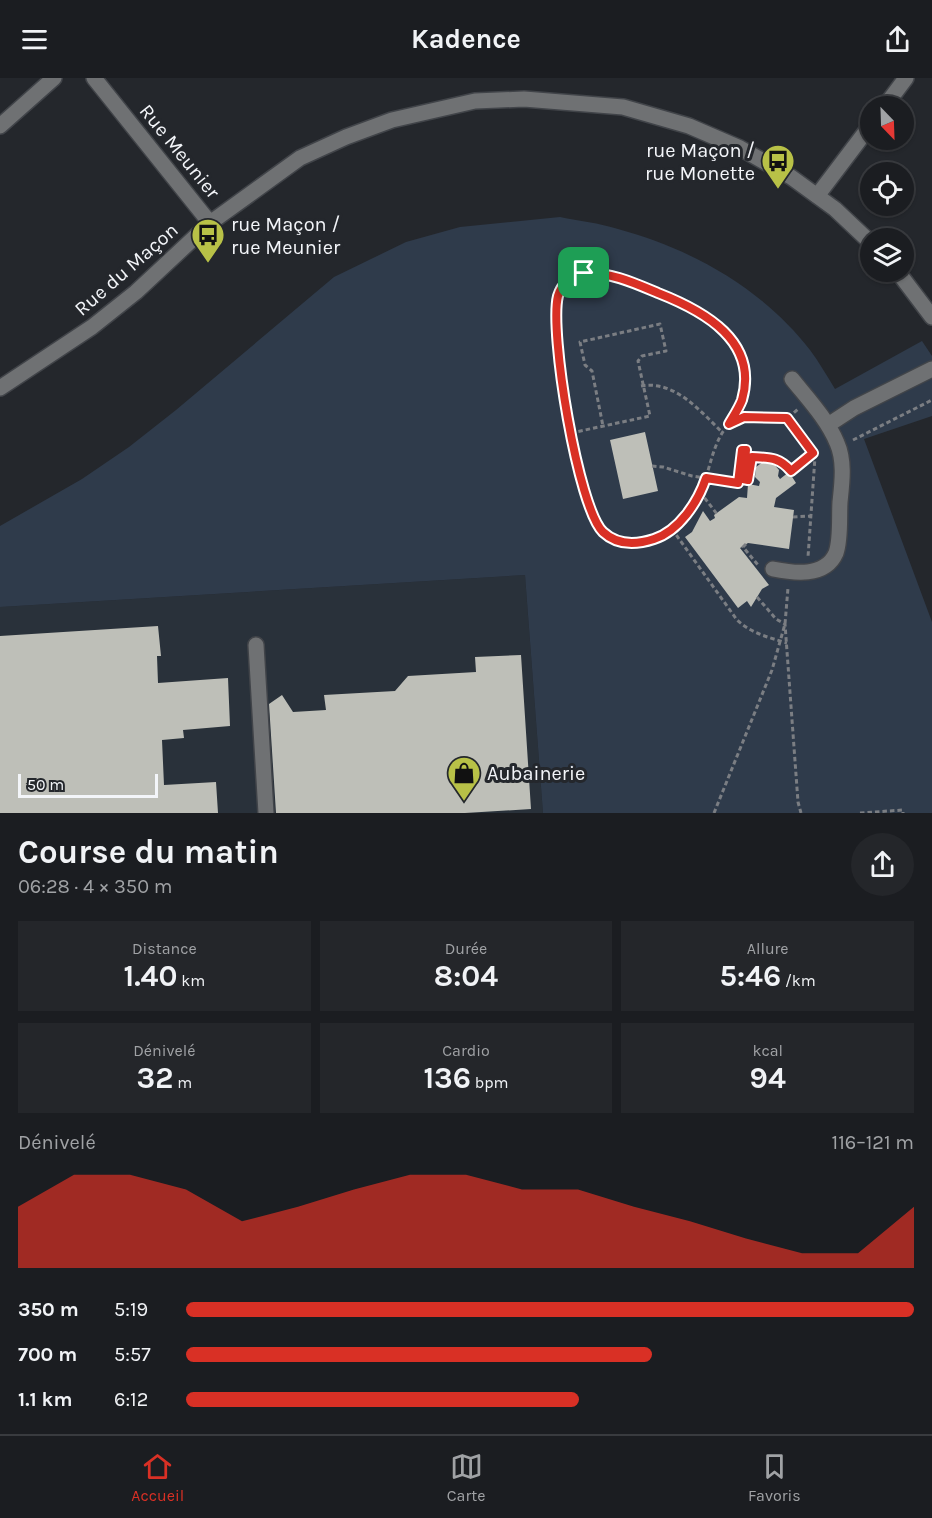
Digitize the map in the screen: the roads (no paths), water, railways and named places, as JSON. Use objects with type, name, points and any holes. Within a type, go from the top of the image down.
[{"type":"street","points":[[0,126],[54,78]]},
{"type":"street","name":"Rue Meunier","points":[[94,78],[210,223]]},
{"type":"street","points":[[892,96],[906,78]]},
{"type":"street","name":"Rue du Maçon","points":[[0,388],[92,327],[143,286],[210,223],[280,171],[322,147],[392,120],[475,101],[498,99],[591,103],[653,114],[688,126],[740,148],[791,177],[860,233]]},
{"type":"street","points":[[817,196],[860,139]]},
{"type":"street","points":[[906,282],[932,317]]},
{"type":"street","points":[[828,425],[854,408],[932,369]]},
{"type":"street","points":[[768,567],[800,573],[813,571],[828,562],[836,552],[842,461],[838,445],[828,425],[792,379]]},
{"type":"street","points":[[256,645],[266,813]]},
{"type":"place","name":"rue Maçon / rue Monette","points":[[778,190]]},
{"type":"place","name":"rue Maçon / rue Meunier","points":[[208,264]]},
{"type":"place","name":"Aubainerie","points":[[464,802]]}]
